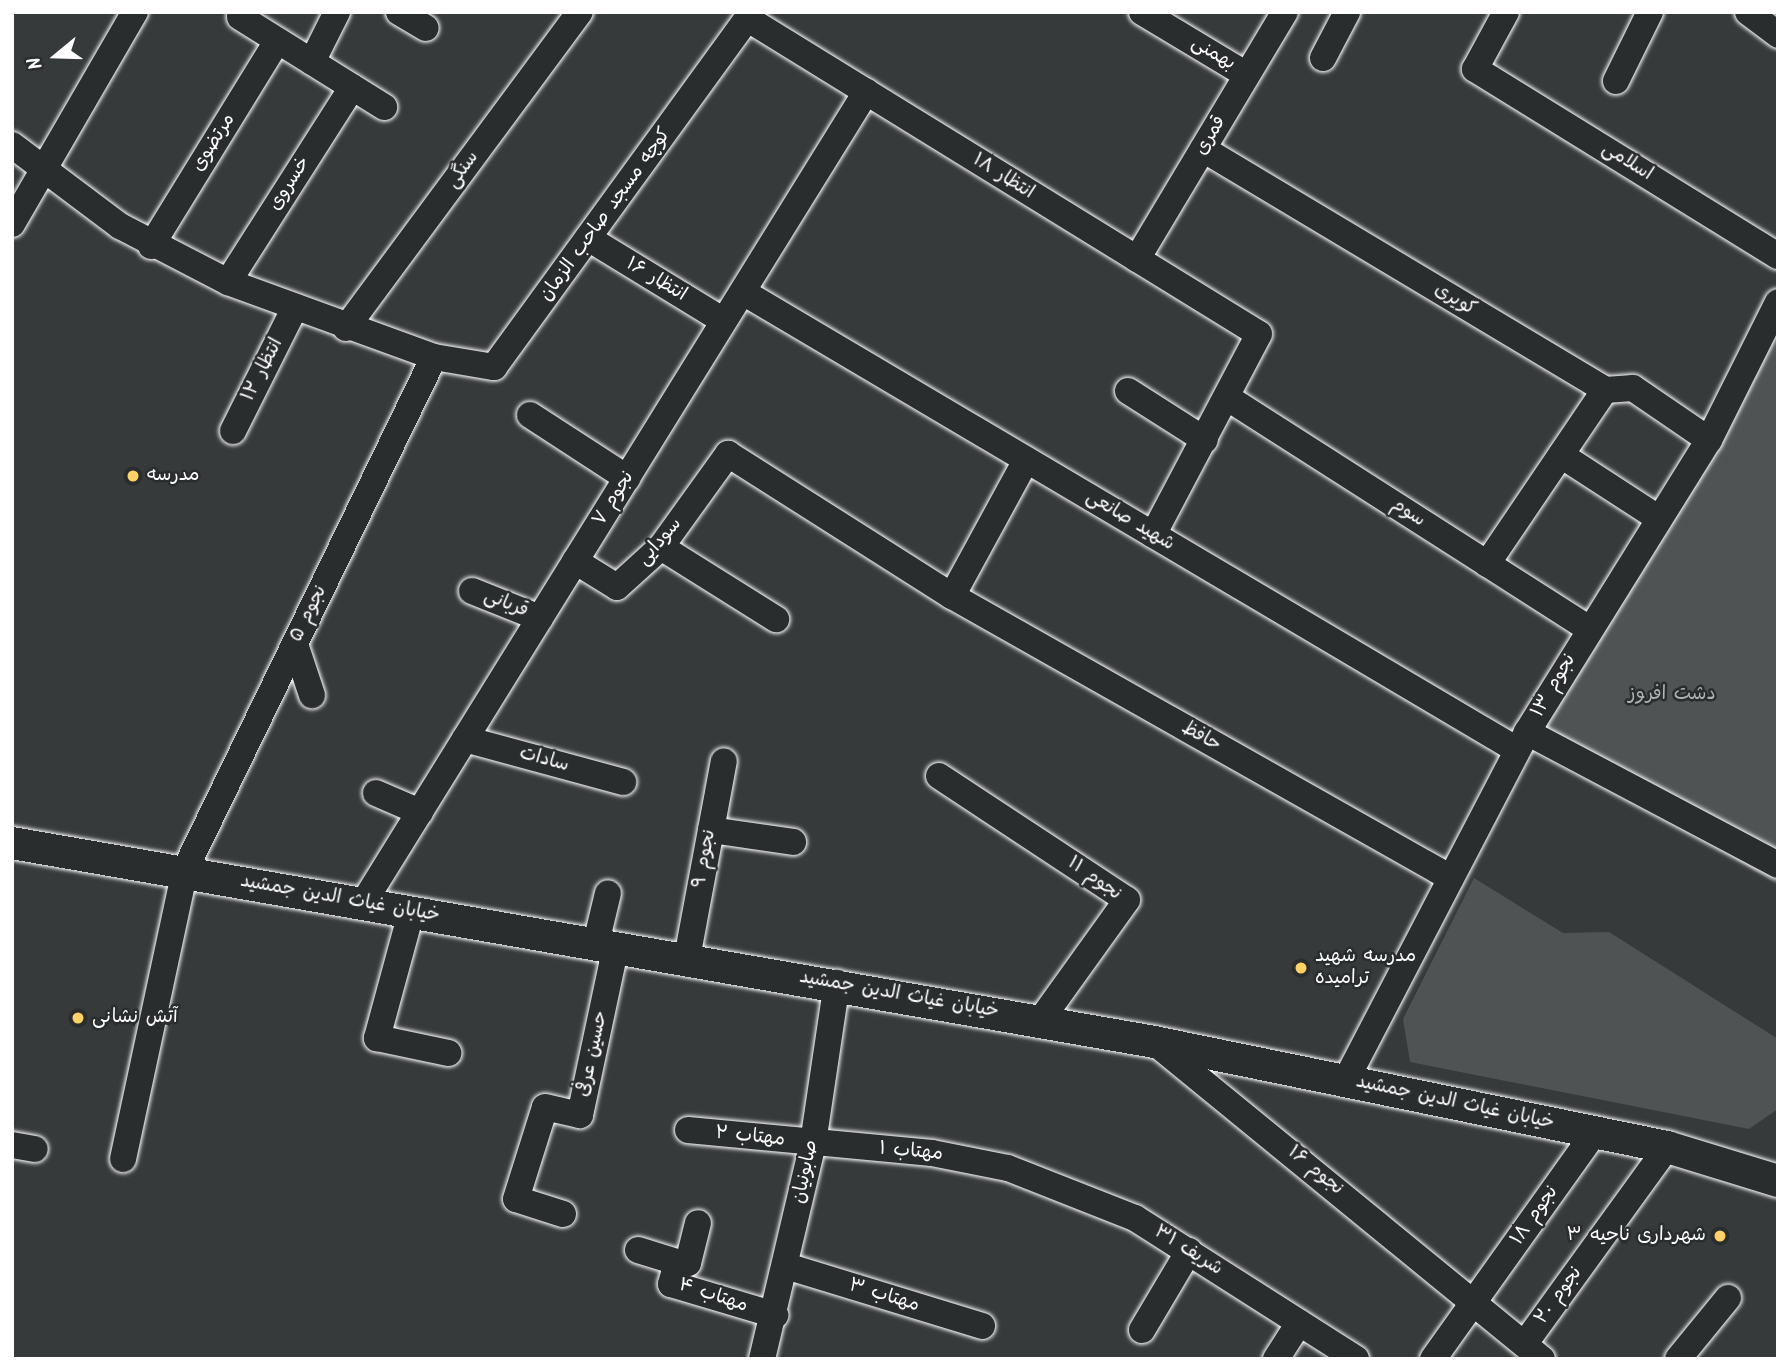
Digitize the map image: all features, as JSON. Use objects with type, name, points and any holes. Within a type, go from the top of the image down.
[{"type":"main road","name":"خیابان غیاث الدین جمشید","points":[[12,843],[185,870],[362,905],[837,983],[1154,1042],[1667,1147],[1778,1181]]},
{"type":"street","points":[[12,224],[135,12]]},
{"type":"street","points":[[312,62],[337,12]]},
{"type":"street","points":[[399,12],[426,28]]},
{"type":"street","name":"سنگی","points":[[346,328],[580,12]]},
{"type":"street","name":"بهمنی","points":[[1142,12],[1247,75]]},
{"type":"street","name":"قمری","points":[[1137,259],[1285,12]]},
{"type":"street","points":[[1322,58],[1347,12]]},
{"type":"street","name":"اسلامی","points":[[1506,12],[1475,69],[1778,256]]},
{"type":"street","points":[[1616,81],[1650,12]]},
{"type":"street","points":[[1748,12],[1778,35]]},
{"type":"street","name":"انتظار ۱۸","points":[[750,16],[866,92],[1259,334],[1228,398]]},
{"type":"street","name":"کوچه مسجد صاحب الزمان","points":[[433,357],[494,367],[750,16]]},
{"type":"street","points":[[240,17],[384,107]]},
{"type":"street","name":"مرتضوی","points":[[151,246],[277,41]]},
{"type":"street","name":"خسروی","points":[[228,282],[352,87]]},
{"type":"street","name":"نجوم ۷","points":[[362,905],[866,92]]},
{"type":"street","points":[[12,145],[42,170],[151,246],[294,309],[433,357]]},
{"type":"street","name":"کویری","points":[[1203,149],[1605,390],[1633,388],[1709,440]]},
{"type":"street","name":"انتظار ۱۶","points":[[588,238],[724,321]]},
{"type":"street","name":"شهید صانعی","points":[[743,292],[1153,535],[1522,741],[1778,864]]},
{"type":"street","name":"نجوم ۱۳","points":[[1346,1080],[1522,741],[1588,628],[1709,440],[1778,302]]},
{"type":"street","name":"انتظار ۱۲","points":[[233,431],[294,309]]},
{"type":"street","name":"نجوم ۵","points":[[123,1159],[185,870],[433,357]]},
{"type":"street","points":[[1487,564],[1605,390]]},
{"type":"street","points":[[1128,391],[1205,440]]},
{"type":"street","points":[[1153,535],[1228,398]]},
{"type":"street","name":"سوم","points":[[1228,398],[1588,628]]},
{"type":"street","points":[[530,415],[627,478]]},
{"type":"street","name":"سودایی","points":[[575,561],[617,587],[661,547],[728,454]]},
{"type":"street","name":"حافظ","points":[[728,454],[952,596],[1451,878]]},
{"type":"street","points":[[1561,455],[1658,518]]},
{"type":"street","points":[[952,596],[1026,460]]},
{"type":"street","points":[[661,547],[776,619]]},
{"type":"street","name":"قربانی","points":[[472,591],[540,618]]},
{"type":"street","points":[[295,644],[312,695]]},
{"type":"street","name":"سادات","points":[[465,739],[623,782]]},
{"type":"street","name":"نجوم ۹","points":[[687,958],[724,761]]},
{"type":"street","name":"نجوم ۱۱","points":[[939,776],[1127,900],[1040,1021]]},
{"type":"street","points":[[376,793],[420,812]]},
{"type":"street","points":[[711,830],[793,842]]},
{"type":"street","points":[[606,945],[608,893]]},
{"type":"street","points":[[411,913],[377,1038],[448,1053]]},
{"type":"street","name":"حسین عرفی","points":[[563,1213],[516,1199],[545,1107],[580,1115],[606,945]]},
{"type":"street","name":"صابونیان","points":[[762,1359],[775,1315],[813,1143],[837,983]]},
{"type":"street","name":"نجوم ۱۶","points":[[1154,1042],[1476,1300],[1534,1351]]},
{"type":"street","name":"مهتاب ۲","points":[[688,1130],[813,1143]]},
{"type":"street","name":"نجوم ۱۸","points":[[1433,1359],[1595,1132]]},
{"type":"street","name":"مهتاب ۱","points":[[813,1143],[932,1153],[1008,1168]]},
{"type":"street","name":"نجوم ۲۰","points":[[1534,1351],[1667,1147]]},
{"type":"street","name":"شریف ۳۱","points":[[1008,1168],[1135,1218],[1356,1359]]},
{"type":"street","points":[[677,1262],[688,1263],[698,1223]]},
{"type":"street","name":"مهتاب ۴","points":[[638,1250],[677,1262],[671,1284],[775,1315]]},
{"type":"street","points":[[1142,1330],[1189,1251]]},
{"type":"street","name":"مهتاب ۳","points":[[786,1266],[982,1326]]},
{"type":"street","points":[[1678,1359],[1728,1298]]},
{"type":"street","points":[[1276,1359],[1299,1323]]},
{"type":"green space","name":"دشت افروز","points":[[1778,302],[1778,885],[1527,732]]},
{"type":"green space","points":[[1474,878],[1563,933],[1609,932],[1778,1039],[1778,1109],[1749,1129],[1410,1062],[1403,1019]]},
{"type":"place","name":"مدرسه","points":[[133,476]]},
{"type":"place","name":"مدرسه شهید ترامیده","points":[[1301,968]]},
{"type":"place","name":"آتش نشانی","points":[[78,1018]]},
{"type":"place","name":"شهرداری ناحیه ۳","points":[[1720,1236]]}]
